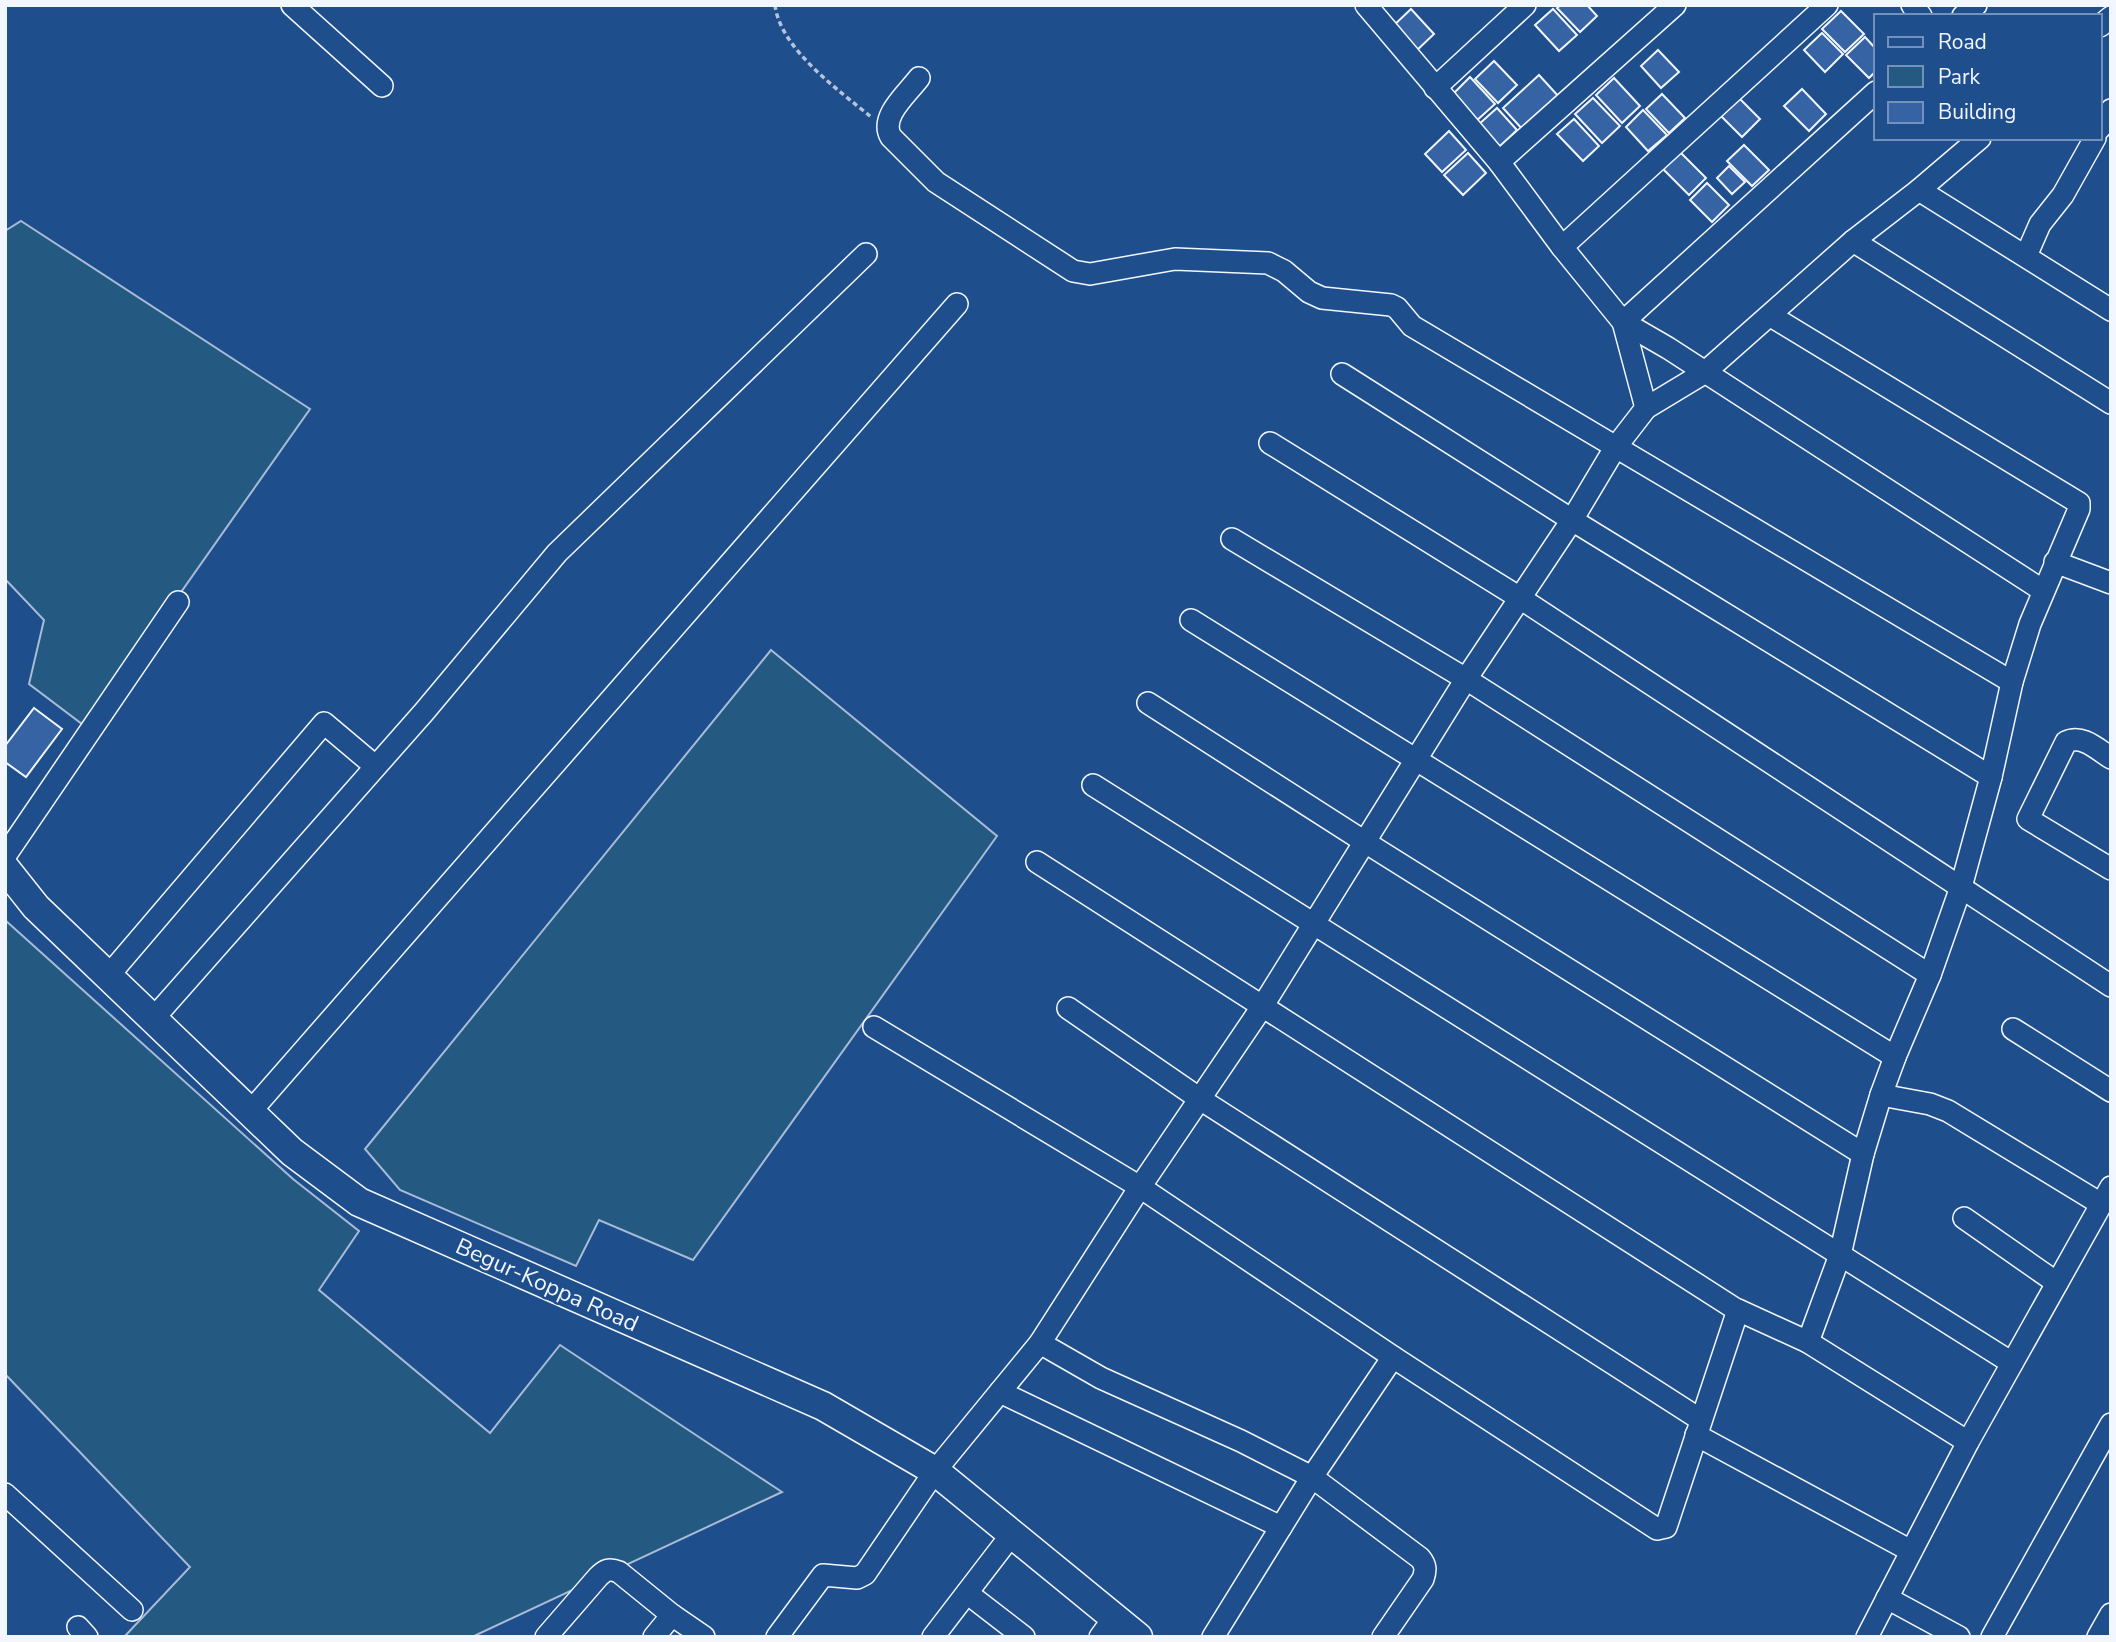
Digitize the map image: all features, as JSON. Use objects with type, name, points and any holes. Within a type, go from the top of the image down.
[{"type":"main road","name":"Begur-Koppa Road","points":[[5,868],[36,907],[292,1152],[359,1202],[823,1406],[935,1471],[1012,1534],[1107,1627],[1138,1637]]},
{"type":"street","points":[[292,5],[382,86]]},
{"type":"street","points":[[1435,88],[1525,5]]},
{"type":"street","points":[[1499,162],[1675,5]]},
{"type":"street","points":[[1562,247],[1827,5]]},
{"type":"street","points":[[1376,9],[1435,88],[1499,162],[1562,247],[1623,322],[1668,348],[2042,590]]},
{"type":"street","points":[[919,78],[888,118],[887,130],[891,137],[936,182],[1073,271],[1090,274],[1175,259],[1268,263],[1322,298],[1391,305],[1397,308],[1412,326],[2012,682]]},
{"type":"street","points":[[1623,322],[1874,94]]},
{"type":"street","points":[[777,1637],[823,1575],[857,1578],[865,1574],[935,1471],[1040,1343],[1140,1187],[1262,1007],[1466,679],[1572,520],[1615,448],[1646,408],[1704,373],[1853,241],[1978,140]]},
{"type":"street","points":[[2026,256],[2040,224],[2063,195],[2094,140]]},
{"type":"street","points":[[1919,190],[2111,310]]},
{"type":"street","points":[[1853,241],[2111,403]]},
{"type":"street","points":[[153,1019],[424,712],[557,553],[866,254]]},
{"type":"street","points":[[250,1112],[957,304]]},
{"type":"street","points":[[1771,316],[2076,500],[2079,509],[2042,590],[2012,682],[1992,777],[1961,887],[1930,975],[1881,1095],[1863,1154],[1840,1255],[1808,1342]]},
{"type":"street","points":[[1623,322],[1646,408]]},
{"type":"street","points":[[1342,374],[1572,520],[1992,777]]},
{"type":"street","points":[[1270,443],[1520,598],[2111,986]]},
{"type":"street","points":[[1232,539],[1466,679],[1930,975]]},
{"type":"street","points":[[2055,562],[2111,583]]},
{"type":"street","points":[[5,856],[178,602]]},
{"type":"street","points":[[1191,620],[1895,1057]]},
{"type":"street","points":[[1149,703],[1365,842],[1863,1154]]},
{"type":"street","points":[[109,975],[324,723],[375,766]]},
{"type":"street","points":[[2111,758],[2082,740],[2074,738],[2066,743],[2028,819],[2111,869]]},
{"type":"street","points":[[1093,785],[2012,1363]]},
{"type":"street","points":[[1037,862],[1738,1310],[1808,1342],[1968,1442]]},
{"type":"street","points":[[1068,1008],[1199,1098],[1698,1427],[1911,1551]]},
{"type":"street","points":[[874,1027],[1140,1187],[1393,1357],[1657,1529],[1666,1527],[1738,1310]]},
{"type":"street","points":[[2013,1029],[2111,1091]]},
{"type":"street","points":[[1867,1637],[1968,1442],[2106,1196],[1948,1111],[1930,1104],[1881,1095]]},
{"type":"street","points":[[1964,1218],[2057,1283]]},
{"type":"street","points":[[1040,1343],[1101,1378],[1241,1441],[1312,1477],[1425,1563],[1423,1579],[1383,1637]]},
{"type":"street","points":[[1213,1637],[1312,1477],[1393,1357]]},
{"type":"street","points":[[1000,1392],[1281,1527]]},
{"type":"street","points":[[1992,1637],[2111,1424]]},
{"type":"street","points":[[5,1493],[132,1609]]},
{"type":"street","points":[[933,1637],[1012,1534]]},
{"type":"street","points":[[546,1637],[604,1570],[612,1569],[704,1637]]},
{"type":"street","points":[[967,1593],[1024,1637]]},
{"type":"street","points":[[1887,1598],[1959,1637]]},
{"type":"street","points":[[2098,1637],[2111,1614]]},
{"type":"street","points":[[654,1637],[672,1615]]},
{"type":"path","points":[[775,5],[780,22],[808,65],[887,130]]},
{"type":"green space","points":[[21,221],[310,409],[86,727],[29,684],[44,620],[5,579],[5,231]]},
{"type":"green space","points":[[771,650],[997,836],[693,1260],[599,1220],[576,1266],[400,1190],[365,1149]]},
{"type":"green space","points":[[5,920],[293,1179],[359,1231],[319,1290],[490,1433],[560,1345],[782,1492],[472,1637],[124,1637],[190,1567],[5,1374]]},
{"type":"building","points":[[1561,5],[1587,5],[1597,16],[1580,32],[1557,8]]},
{"type":"building","points":[[1411,9],[1434,34],[1414,53],[1391,28]]},
{"type":"building","points":[[1553,9],[1577,35],[1559,51],[1535,25]]},
{"type":"building","points":[[1841,11],[1864,34],[1845,52],[1822,29]]},
{"type":"building","points":[[1822,33],[1843,54],[1825,72],[1804,50]]},
{"type":"building","points":[[1865,37],[1874,47],[1874,73],[1869,78],[1846,55]]},
{"type":"building","points":[[1658,50],[1679,72],[1661,88],[1641,66]]},
{"type":"building","points":[[1494,61],[1517,85],[1498,103],[1475,79]]},
{"type":"building","points":[[1539,75],[1560,98],[1524,131],[1503,108]]},
{"type":"building","points":[[1470,77],[1495,104],[1475,122],[1451,96]]},
{"type":"building","points":[[1614,78],[1640,106],[1622,123],[1596,95]]},
{"type":"building","points":[[1802,89],[1826,114],[1809,131],[1784,106]]},
{"type":"building","points":[[1662,94],[1685,118],[1669,133],[1646,109]]},
{"type":"building","points":[[1593,98],[1620,126],[1602,143],[1575,114]]},
{"type":"building","points":[[1739,98],[1760,119],[1742,137],[1721,116]]},
{"type":"building","points":[[1497,108],[1517,130],[1499,147],[1478,125]]},
{"type":"building","points":[[1643,110],[1667,135],[1648,151],[1626,127]]},
{"type":"building","points":[[1574,119],[1599,146],[1583,161],[1557,134]]},
{"type":"building","points":[[1449,131],[1466,150],[1442,172],[1425,154]]},
{"type":"building","points":[[1744,145],[1769,170],[1752,186],[1727,161]]},
{"type":"building","points":[[1679,151],[1706,178],[1689,195],[1662,168]]},
{"type":"building","points":[[1468,153],[1486,173],[1463,195],[1444,175]]},
{"type":"building","points":[[1729,166],[1745,182],[1732,194],[1717,178]]},
{"type":"building","points":[[1707,183],[1729,205],[1712,222],[1690,200]]},
{"type":"building","points":[[34,708],[62,729],[26,777],[5,762],[5,746]]}]
